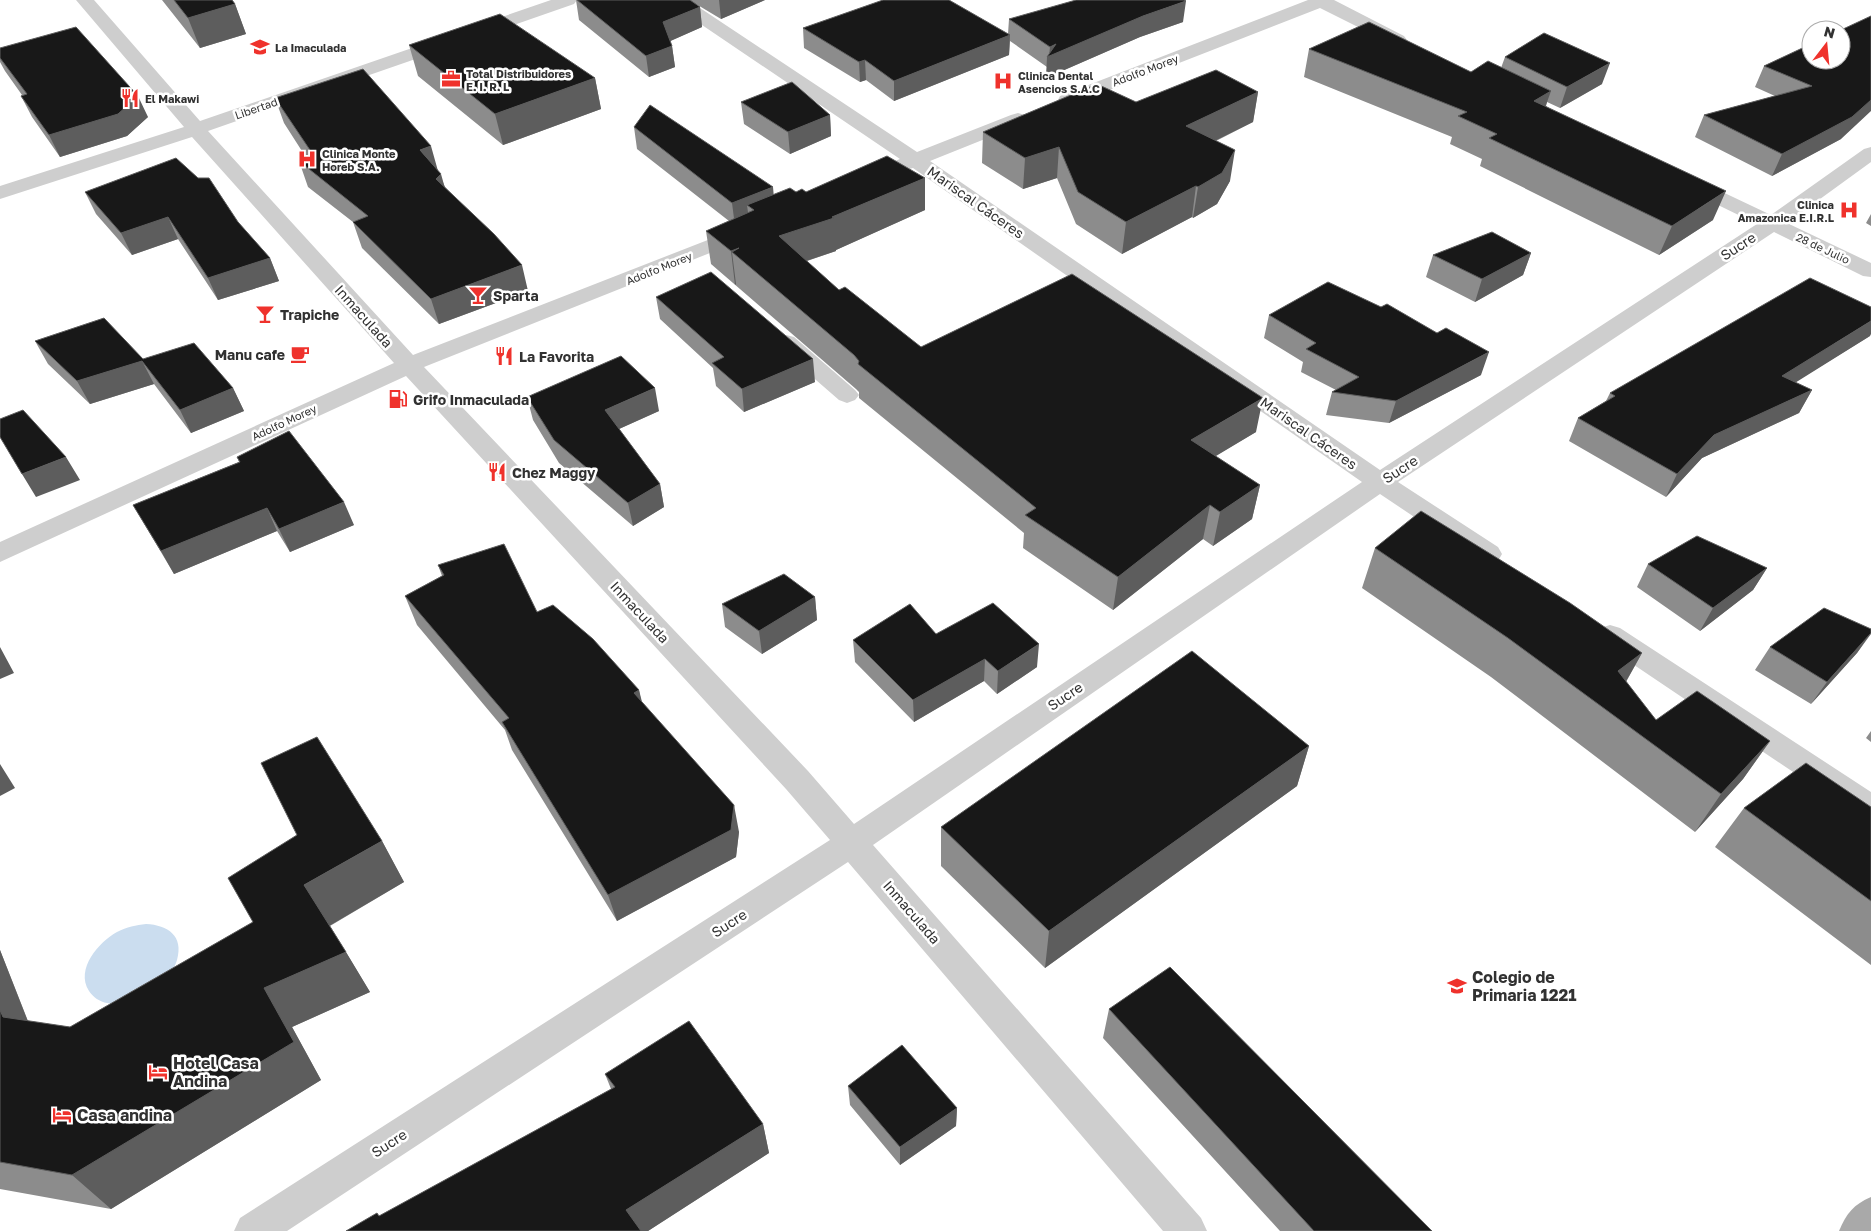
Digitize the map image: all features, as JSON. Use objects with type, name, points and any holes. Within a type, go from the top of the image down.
[{"type":"main road","points":[[1858,1231],[1871,1216]]},
{"type":"street","name":"Inmaculada","points":[[85,0],[196,129],[409,365],[797,780],[1188,1231]]},
{"type":"street","name":"Libertad","points":[[0,193],[196,129],[568,0]]},
{"type":"street","name":"Mariscal Cáceres","points":[[677,0],[914,159],[1380,482],[1504,565]]},
{"type":"street","name":"Adolfo Morey","points":[[887,171],[1320,1]]},
{"type":"street","points":[[1320,1],[1418,50]]},
{"type":"street","name":"Sucre","points":[[253,1231],[789,885],[1380,482],[1772,224],[1871,153]]},
{"type":"street","name":"28 de Julio","points":[[1675,176],[1871,271]]},
{"type":"street","name":"Adolfo Morey","points":[[0,553],[409,365],[694,263],[759,226]]},
{"type":"street","points":[[767,326],[847,395]]},
{"type":"street","points":[[1588,620],[1871,808]]},
{"type":"water","points":[[146,924],[161,927],[172,933],[176,938],[179,952],[171,973],[157,985],[121,1003],[102,1002],[97,999],[89,991],[85,983],[87,965],[91,957],[103,942],[117,932],[132,926]]},
{"type":"building","points":[[174,0],[232,0],[235,4],[188,18]]},
{"type":"building","points":[[577,0],[690,0],[700,7],[663,22],[672,46],[646,56]]},
{"type":"building","points":[[883,0],[949,0],[1010,35],[894,81],[865,60],[859,62],[803,28]]},
{"type":"building","points":[[1076,0],[1186,1],[1143,16],[1047,57],[1056,44],[1050,47],[1009,19]]},
{"type":"building","points":[[500,14],[595,78],[495,114],[409,45]]},
{"type":"building","points":[[1871,16],[1871,100],[1852,117],[1782,154],[1704,115],[1812,86],[1764,66],[1801,49],[1801,70],[1851,70],[1851,25]]},
{"type":"building","points":[[1369,22],[1471,72],[1488,61],[1551,91],[1534,101],[1726,191],[1672,226],[1489,138],[1497,134],[1458,116],[1467,112],[1309,49]]},
{"type":"building","points":[[76,27],[138,96],[118,114],[49,135],[21,96],[27,94],[0,58],[0,48]]},
{"type":"building","points":[[1544,33],[1610,63],[1567,87],[1505,57]]},
{"type":"building","points":[[363,69],[431,146],[420,150],[441,174],[436,179],[494,234],[522,265],[431,299],[353,222],[368,216],[299,161],[314,156],[275,98]]},
{"type":"building","points":[[1216,70],[1258,92],[1186,126],[1235,150],[1222,173],[1198,187],[1196,186],[1126,222],[1078,192],[1059,147],[1025,158],[983,132],[1097,84],[1136,102]]},
{"type":"building","points":[[792,82],[830,115],[788,132],[741,102]]},
{"type":"building","points":[[650,105],[773,187],[732,203],[634,127]]},
{"type":"building","points":[[887,156],[925,178],[832,217],[834,218],[779,236],[839,290],[845,287],[921,347],[1072,274],[1263,398],[1191,440],[1260,485],[1220,512],[1210,505],[1118,577],[1025,515],[1036,508],[858,364],[859,361],[854,355],[732,252],[739,248],[731,251],[706,231],[754,210],[747,205],[790,188],[796,192],[802,189],[806,192]]},
{"type":"building","points":[[176,158],[198,178],[209,178],[238,222],[270,258],[208,278],[168,217],[121,233],[85,192]]},
{"type":"building","points":[[1492,232],[1531,253],[1482,279],[1433,255]]},
{"type":"building","points":[[711,272],[813,359],[742,389],[712,363],[724,357],[656,297]]},
{"type":"building","points":[[1810,278],[1871,307],[1871,321],[1782,376],[1812,390],[1714,435],[1677,474],[1578,418],[1615,396],[1610,393]]},
{"type":"building","points":[[1328,282],[1381,307],[1387,304],[1437,333],[1446,328],[1489,352],[1396,401],[1332,392],[1359,377],[1306,349],[1316,343],[1269,315]]},
{"type":"building","points":[[104,318],[143,359],[194,343],[233,388],[180,410],[142,361],[77,381],[35,341]]},
{"type":"building","points":[[621,356],[655,388],[605,410],[660,484],[628,503],[554,440],[527,397]]},
{"type":"building","points":[[23,410],[66,457],[22,474],[0,437],[0,419]]},
{"type":"building","points":[[289,431],[344,502],[279,529],[267,508],[161,551],[133,505],[240,462],[237,457]]},
{"type":"building","points":[[1421,511],[1570,603],[1642,653],[1618,671],[1656,720],[1697,691],[1770,741],[1721,794],[1508,638],[1375,548]]},
{"type":"building","points":[[1697,536],[1767,568],[1713,608],[1648,564]]},
{"type":"building","points":[[504,544],[537,612],[553,605],[593,639],[639,690],[634,693],[734,805],[731,830],[608,895],[502,722],[509,718],[405,596],[444,575],[438,565]]},
{"type":"building","points":[[784,574],[815,597],[759,631],[722,604]]},
{"type":"building","points":[[993,603],[1039,644],[998,671],[985,659],[913,700],[853,640],[910,604],[936,634]]},
{"type":"building","points":[[1824,608],[1871,629],[1871,633],[1827,682],[1770,647]]},
{"type":"building","points":[[1192,651],[1309,746],[1049,931],[941,827]]},
{"type":"building","points":[[317,737],[382,841],[304,885],[346,952],[264,988],[294,1042],[72,1175],[0,1162],[0,1010],[3,1017],[70,1027],[253,922],[228,878],[297,835],[261,763]]},
{"type":"building","points":[[1806,763],[1871,807],[1871,901],[1744,808]]},
{"type":"building","points":[[1170,967],[1432,1231],[1314,1231],[1109,1009]]},
{"type":"building","points":[[689,1021],[763,1124],[626,1210],[641,1231],[346,1231],[377,1213],[379,1216],[615,1087],[605,1074]]},
{"type":"building","points":[[902,1045],[957,1108],[900,1147],[848,1086]]},
{"type":"place","name":"La Imaculada","points":[[260,47]]},
{"type":"place","name":"Total Distribuidores E. I. R. L","points":[[451,79]]},
{"type":"place","name":"Clinica Dental Asencios S.A.C","points":[[1003,81]]},
{"type":"place","name":"El Makawi","points":[[130,98]]},
{"type":"place","name":"Clinica Monte Horeb S.A.","points":[[307,159]]},
{"type":"place","name":"Clinica Amazonica E.I.R.L","points":[[1849,210]]},
{"type":"place","name":"Sparta","points":[[478,295]]},
{"type":"place","name":"Trapiche","points":[[265,314]]},
{"type":"place","name":"Manu cafe","points":[[300,354]]},
{"type":"place","name":"La Favorita","points":[[504,356]]},
{"type":"place","name":"Grifo Inmaculada","points":[[398,399]]},
{"type":"place","name":"Chez Maggy","points":[[497,472]]},
{"type":"place","name":"Colegio de Primaria 1221","points":[[1457,986]]},
{"type":"place","name":"Hotel Casa Andina","points":[[158,1072]]},
{"type":"place","name":"Casa andina","points":[[62,1115]]}]
